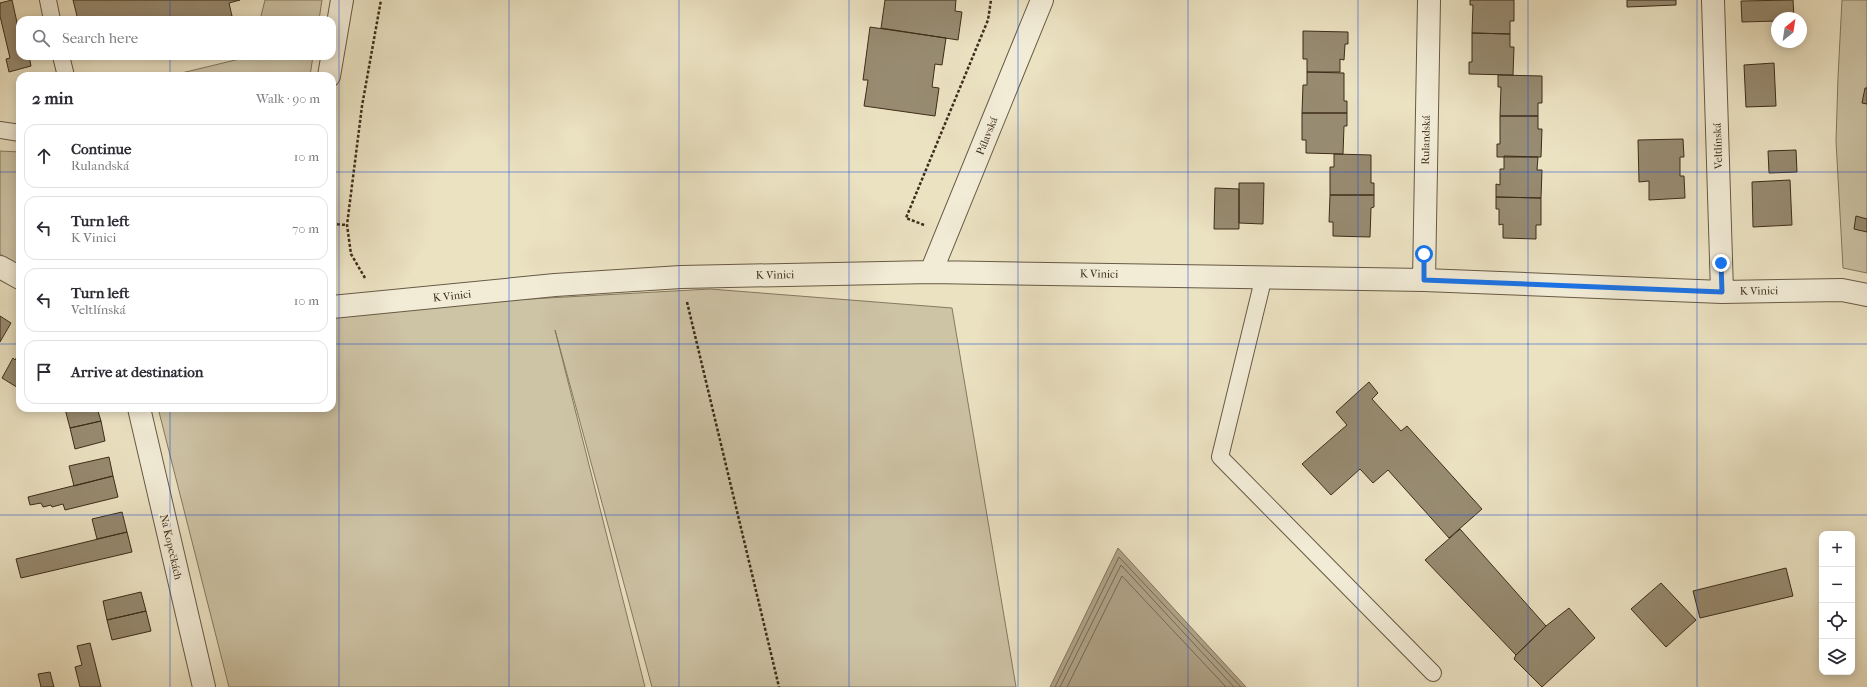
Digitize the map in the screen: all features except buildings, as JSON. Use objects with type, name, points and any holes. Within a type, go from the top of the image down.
[{"type":"street","points":[[336,35],[342,0]]},
{"type":"street","name":"Pálavská","points":[[931,272],[1042,0]]},
{"type":"street","name":"Rulandská","points":[[1424,280],[1429,0]]},
{"type":"street","name":"Veltlínská","points":[[1713,0],[1722,292]]},
{"type":"street","points":[[330,72],[332,60]]},
{"type":"street","points":[[0,267],[16,276]]},
{"type":"street","name":"K Vinici","points":[[336,307],[555,285],[681,277],[931,272],[1264,276],[1424,280],[1722,292],[1842,290],[1867,295]]},
{"type":"street","name":"Na Kopečkách","points":[[140,412],[204,687]]},
{"type":"lane","points":[[48,0],[51,16]]},
{"type":"lane","points":[[62,60],[65,72]]},
{"type":"lane","points":[[0,130],[16,132]]},
{"type":"lane","points":[[1264,276],[1220,457],[1433,673]]},
{"type":"path","points":[[370,283],[365,278],[351,254],[347,225],[362,106],[381,0]]},
{"type":"path","points":[[927,226],[906,218],[988,20],[991,0]]},
{"type":"path","points":[[336,224],[347,225]]},
{"type":"path","points":[[681,277],[779,687]]},
{"type":"shaded area","points":[[265,0],[322,0],[320,16],[261,16]]},
{"type":"shaded area","points":[[1842,0],[1867,0],[1867,273],[1843,268],[1836,141]]},
{"type":"shaded area","points":[[235,60],[312,60],[311,72],[186,72]]},
{"type":"shaded area","points":[[0,151],[16,152],[16,263],[0,254]]},
{"type":"shaded area","points":[[710,289],[952,308],[1016,687],[652,687],[555,330],[645,687],[229,687],[159,412],[336,412],[336,310]]},
{"type":"water","points":[[1118,548],[1246,687],[1050,687]]},
{"type":"route","points":[[1424,254],[1424,280],[1722,292],[1721,263]]}]
